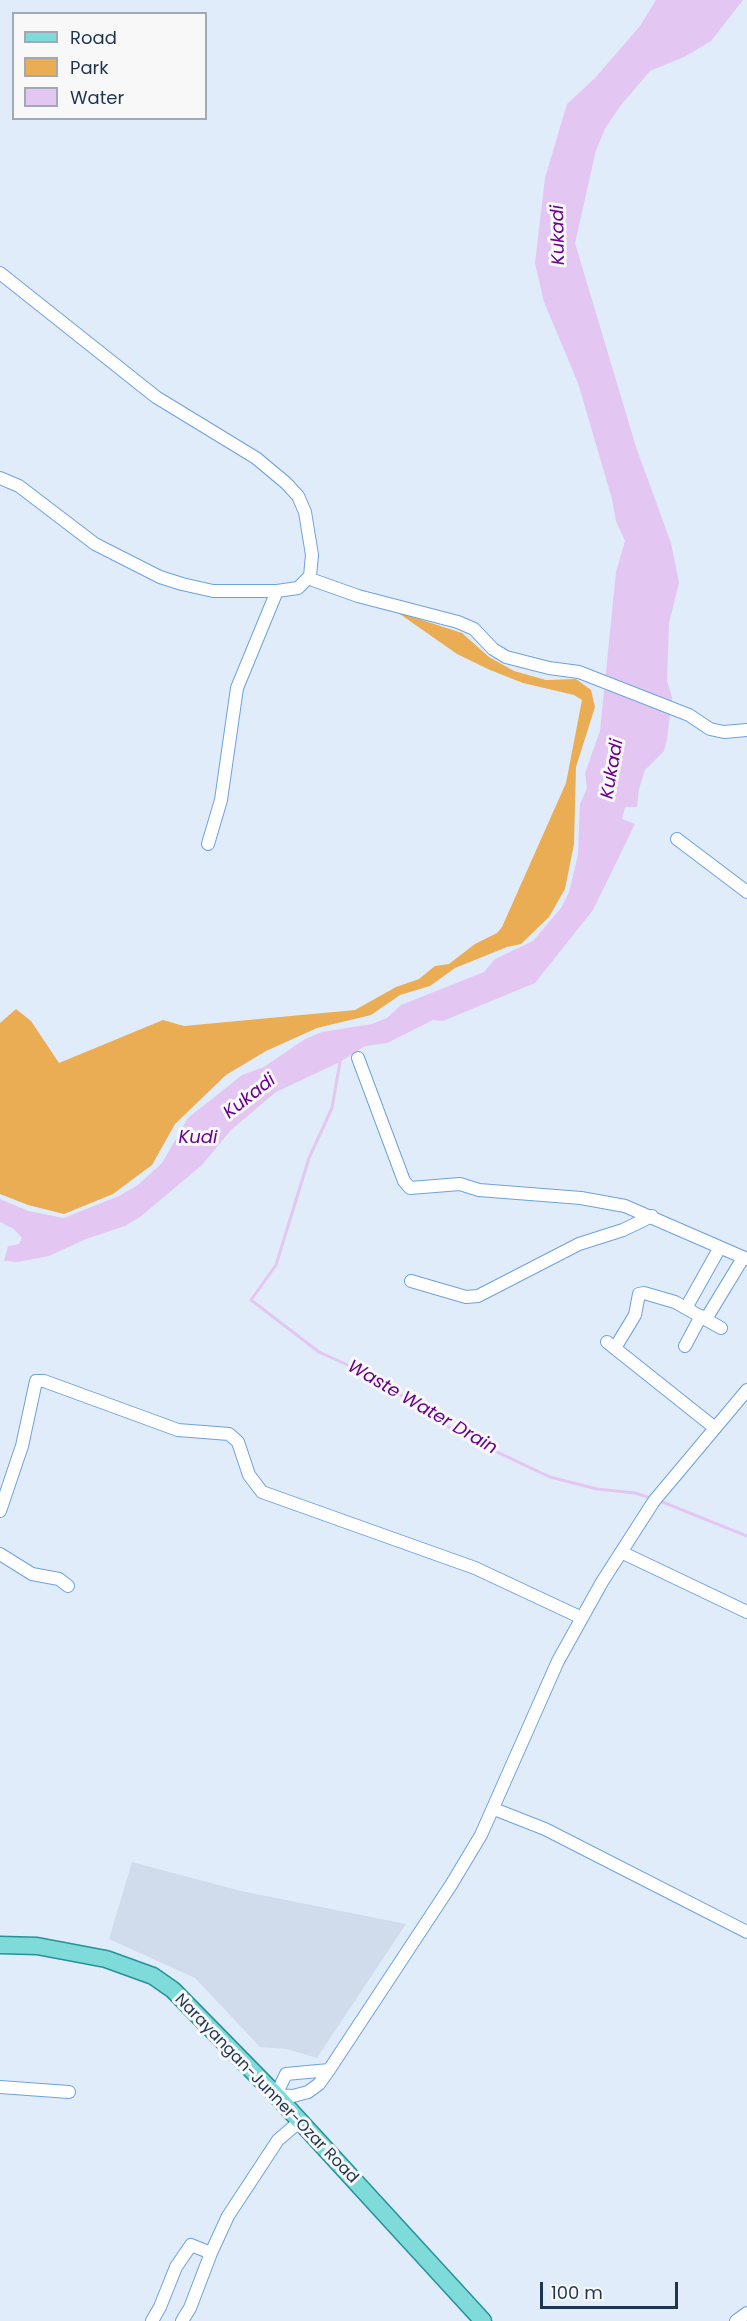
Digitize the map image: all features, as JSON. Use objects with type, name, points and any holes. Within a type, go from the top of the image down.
[{"type":"main road","name":"Narayangan-Junner-Ozar Road","points":[[0,1945],[36,1946],[106,1959],[153,1976],[173,1990],[276,2095],[483,2321]]},
{"type":"street","points":[[0,273],[156,397],[256,458],[286,483],[298,496],[305,512],[312,555],[310,576],[298,588],[277,591],[213,591],[160,577],[95,544],[19,486],[0,478]]},
{"type":"street","points":[[310,576],[318,583],[358,596],[458,622],[474,629],[493,649],[506,657],[542,667],[579,672],[689,715],[710,729],[724,732],[747,730]]},
{"type":"street","points":[[208,843],[221,800],[237,688],[277,591]]},
{"type":"street","points":[[677,839],[747,892]]},
{"type":"street","points":[[358,1058],[404,1181],[410,1188],[460,1184],[479,1190],[581,1198],[625,1206],[652,1216],[719,1249],[745,1258],[685,1346]]},
{"type":"street","points":[[411,1281],[466,1297],[478,1296],[579,1244],[622,1230],[652,1216]]},
{"type":"street","points":[[686,1308],[719,1249]]},
{"type":"street","points":[[715,1428],[611,1345],[635,1315],[639,1294],[644,1293],[686,1308],[721,1328]]},
{"type":"street","points":[[0,1511],[22,1446],[36,1381],[44,1381],[178,1430],[229,1434],[238,1442],[249,1475],[262,1492],[468,1565],[582,1618]]},
{"type":"street","points":[[328,2070],[286,2074],[276,2095],[293,2096],[308,2092],[319,2084],[451,1885],[494,1809],[500,1788],[558,1661],[621,1552],[654,1501],[747,1390]]},
{"type":"street","points":[[621,1552],[747,1612]]},
{"type":"street","points":[[0,1554],[32,1574],[58,1580],[68,1586]]},
{"type":"street","points":[[494,1809],[545,1829],[747,1932]]},
{"type":"street","points":[[0,2087],[69,2092]]},
{"type":"street","points":[[182,2321],[190,2308],[228,2216],[278,2140],[299,2122]]},
{"type":"street","points":[[152,2321],[176,2267],[191,2246],[211,2253]]},
{"type":"street","points":[[736,2321],[747,2313]]},
{"type":"shaded area","points":[[132,1862],[241,1891],[406,1924],[317,2058],[286,2049],[260,2047],[195,1978],[109,1939]]},
{"type":"green space","points":[[397,612],[462,633],[489,657],[514,671],[546,680],[576,679],[591,690],[595,707],[576,767],[574,844],[565,889],[549,917],[521,944],[507,947],[455,968],[430,986],[400,995],[371,1015],[317,1028],[266,1051],[226,1075],[175,1124],[152,1165],[113,1194],[64,1214],[28,1205],[0,1194],[0,1023],[16,1009],[31,1021],[59,1063],[163,1020],[184,1026],[355,1010],[396,987],[419,979],[435,966],[449,964],[475,944],[497,933],[502,927],[566,783],[582,700],[574,695],[523,683],[490,670],[457,654]]},
{"type":"water","points":[[656,0],[743,0],[711,41],[686,56],[650,71],[621,105],[606,127],[596,150],[575,243],[636,447],[671,543],[679,583],[669,623],[667,681],[672,697],[667,740],[664,751],[645,770],[639,789],[637,807],[625,807],[622,819],[635,824],[593,910],[535,983],[443,1021],[433,1020],[387,1043],[365,1046],[340,1062],[276,1092],[231,1130],[202,1165],[140,1217],[125,1226],[86,1239],[49,1256],[18,1262],[4,1261],[8,1246],[19,1244],[22,1238],[14,1229],[0,1222],[0,1199],[28,1211],[64,1218],[119,1196],[138,1185],[162,1163],[188,1118],[242,1075],[264,1067],[305,1039],[322,1032],[372,1024],[387,1018],[401,1005],[484,972],[495,959],[533,941],[561,908],[569,892],[578,855],[580,804],[587,788],[585,773],[600,731],[616,572],[625,541],[616,521],[612,499],[578,383],[544,302],[535,263],[545,178],[567,104],[595,78],[640,26]]},
{"type":"waterway","name":"Waste Water Drain","points":[[340,1062],[332,1108],[309,1158],[276,1265],[251,1300],[319,1352],[372,1376],[461,1435],[550,1477],[597,1489],[635,1493],[651,1498]]},
{"type":"waterway","name":"Waste Water Drain","points":[[660,1501],[747,1536]]},
{"type":"water label","name":"Kukadi","points":[[559,235]]},
{"type":"water label","name":"Kukadi","points":[[613,769]]},
{"type":"water label","name":"Kukadi","points":[[250,1097]]},
{"type":"water label","name":"Kudi","points":[[198,1138]]}]
